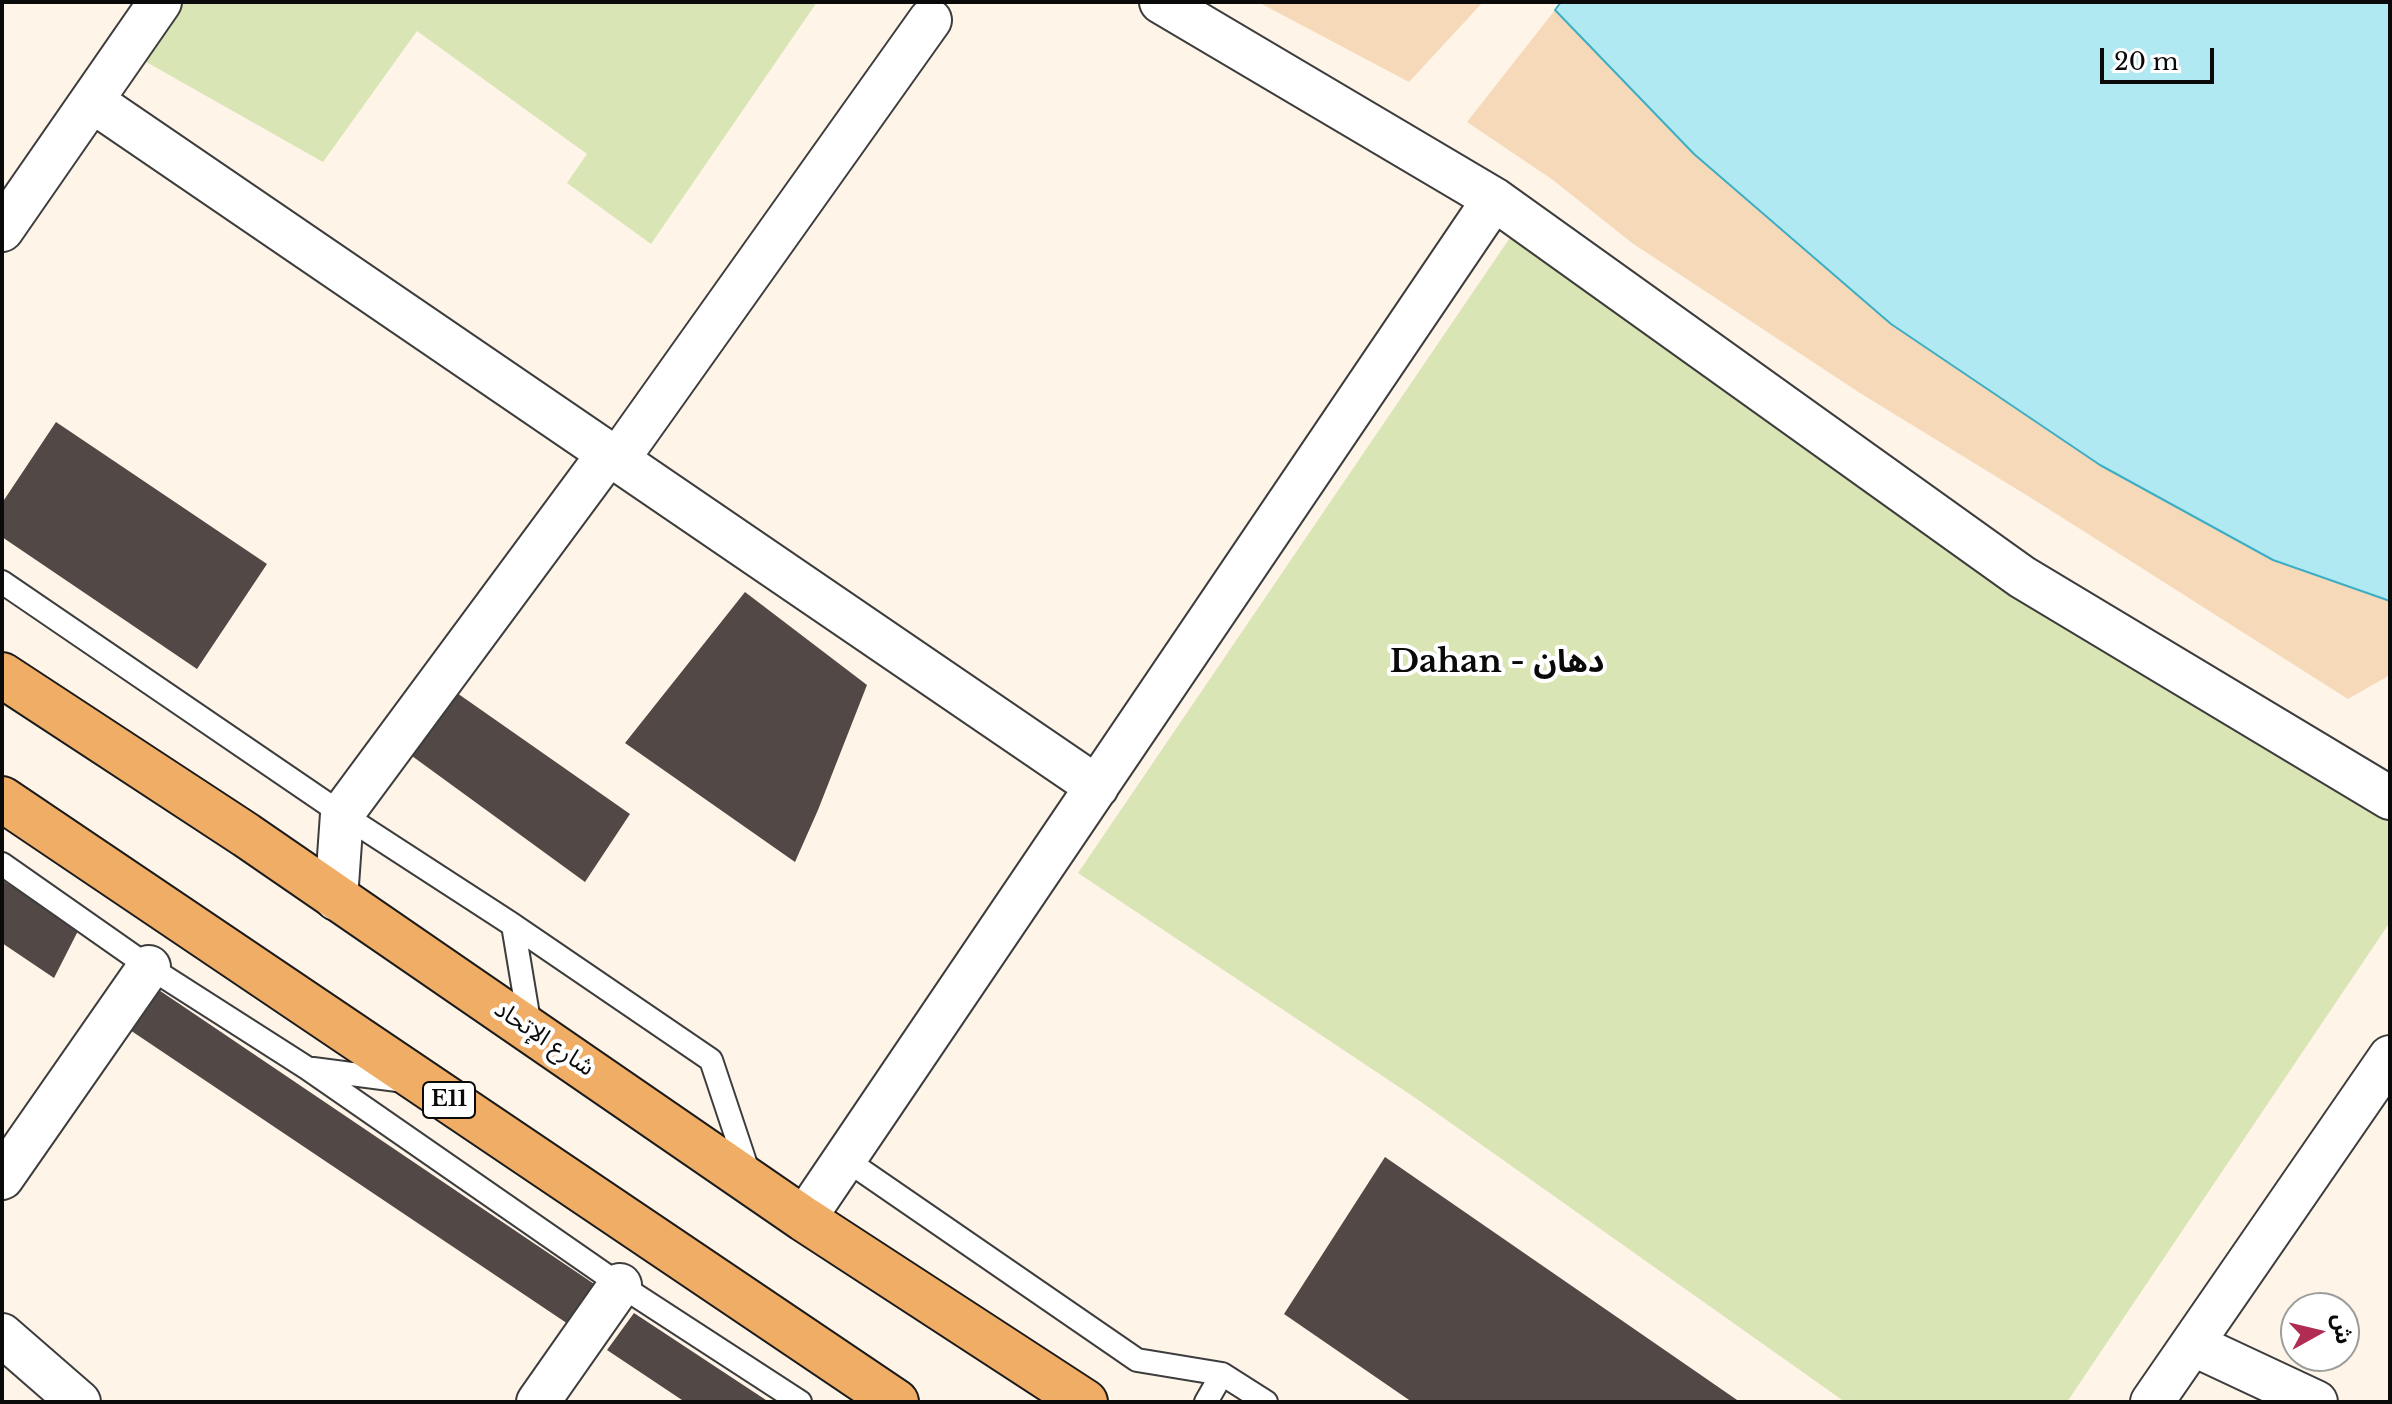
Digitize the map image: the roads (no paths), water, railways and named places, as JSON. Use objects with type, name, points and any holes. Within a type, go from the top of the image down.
[{"type":"main road","name":"شارع الإتحاد","points":[[2,675],[233,827],[804,1219],[1085,1402]]},
{"type":"main road","name":"E11","points":[[2,799],[896,1402]]},
{"type":"street","points":[[2,230],[15,184],[92,101],[160,2]]},
{"type":"street","points":[[1161,2],[1494,199],[2022,577],[2390,798]]},
{"type":"street","points":[[336,899],[342,814],[613,456],[930,20]]},
{"type":"street","points":[[92,101],[1097,787]]},
{"type":"street","points":[[804,1219],[1494,199]]},
{"type":"street","points":[[2,1178],[149,967]]},
{"type":"street","points":[[2152,1402],[2390,1057]]},
{"type":"street","points":[[538,1402],[620,1285]]},
{"type":"street","points":[[2,1335],[79,1402]]},
{"type":"street","points":[[2192,1344],[2316,1402]]},
{"type":"lane","points":[[2,582],[711,1060],[752,1183]]},
{"type":"lane","points":[[2,864],[149,967],[307,1068],[620,1285],[800,1402]]},
{"type":"lane","points":[[513,925],[530,1029]]},
{"type":"lane","points":[[307,1068],[425,1084]]},
{"type":"lane","points":[[845,1159],[1137,1360],[1222,1374],[1266,1402]]},
{"type":"lane","points":[[1206,1402],[1222,1374]]},
{"type":"water","points":[[1561,2],[2390,2],[2390,601],[2273,560],[2100,465],[1891,324],[1694,154],[1555,10]]},
{"type":"district","name":"Dahan - دهان","points":[[1497,663]]}]
